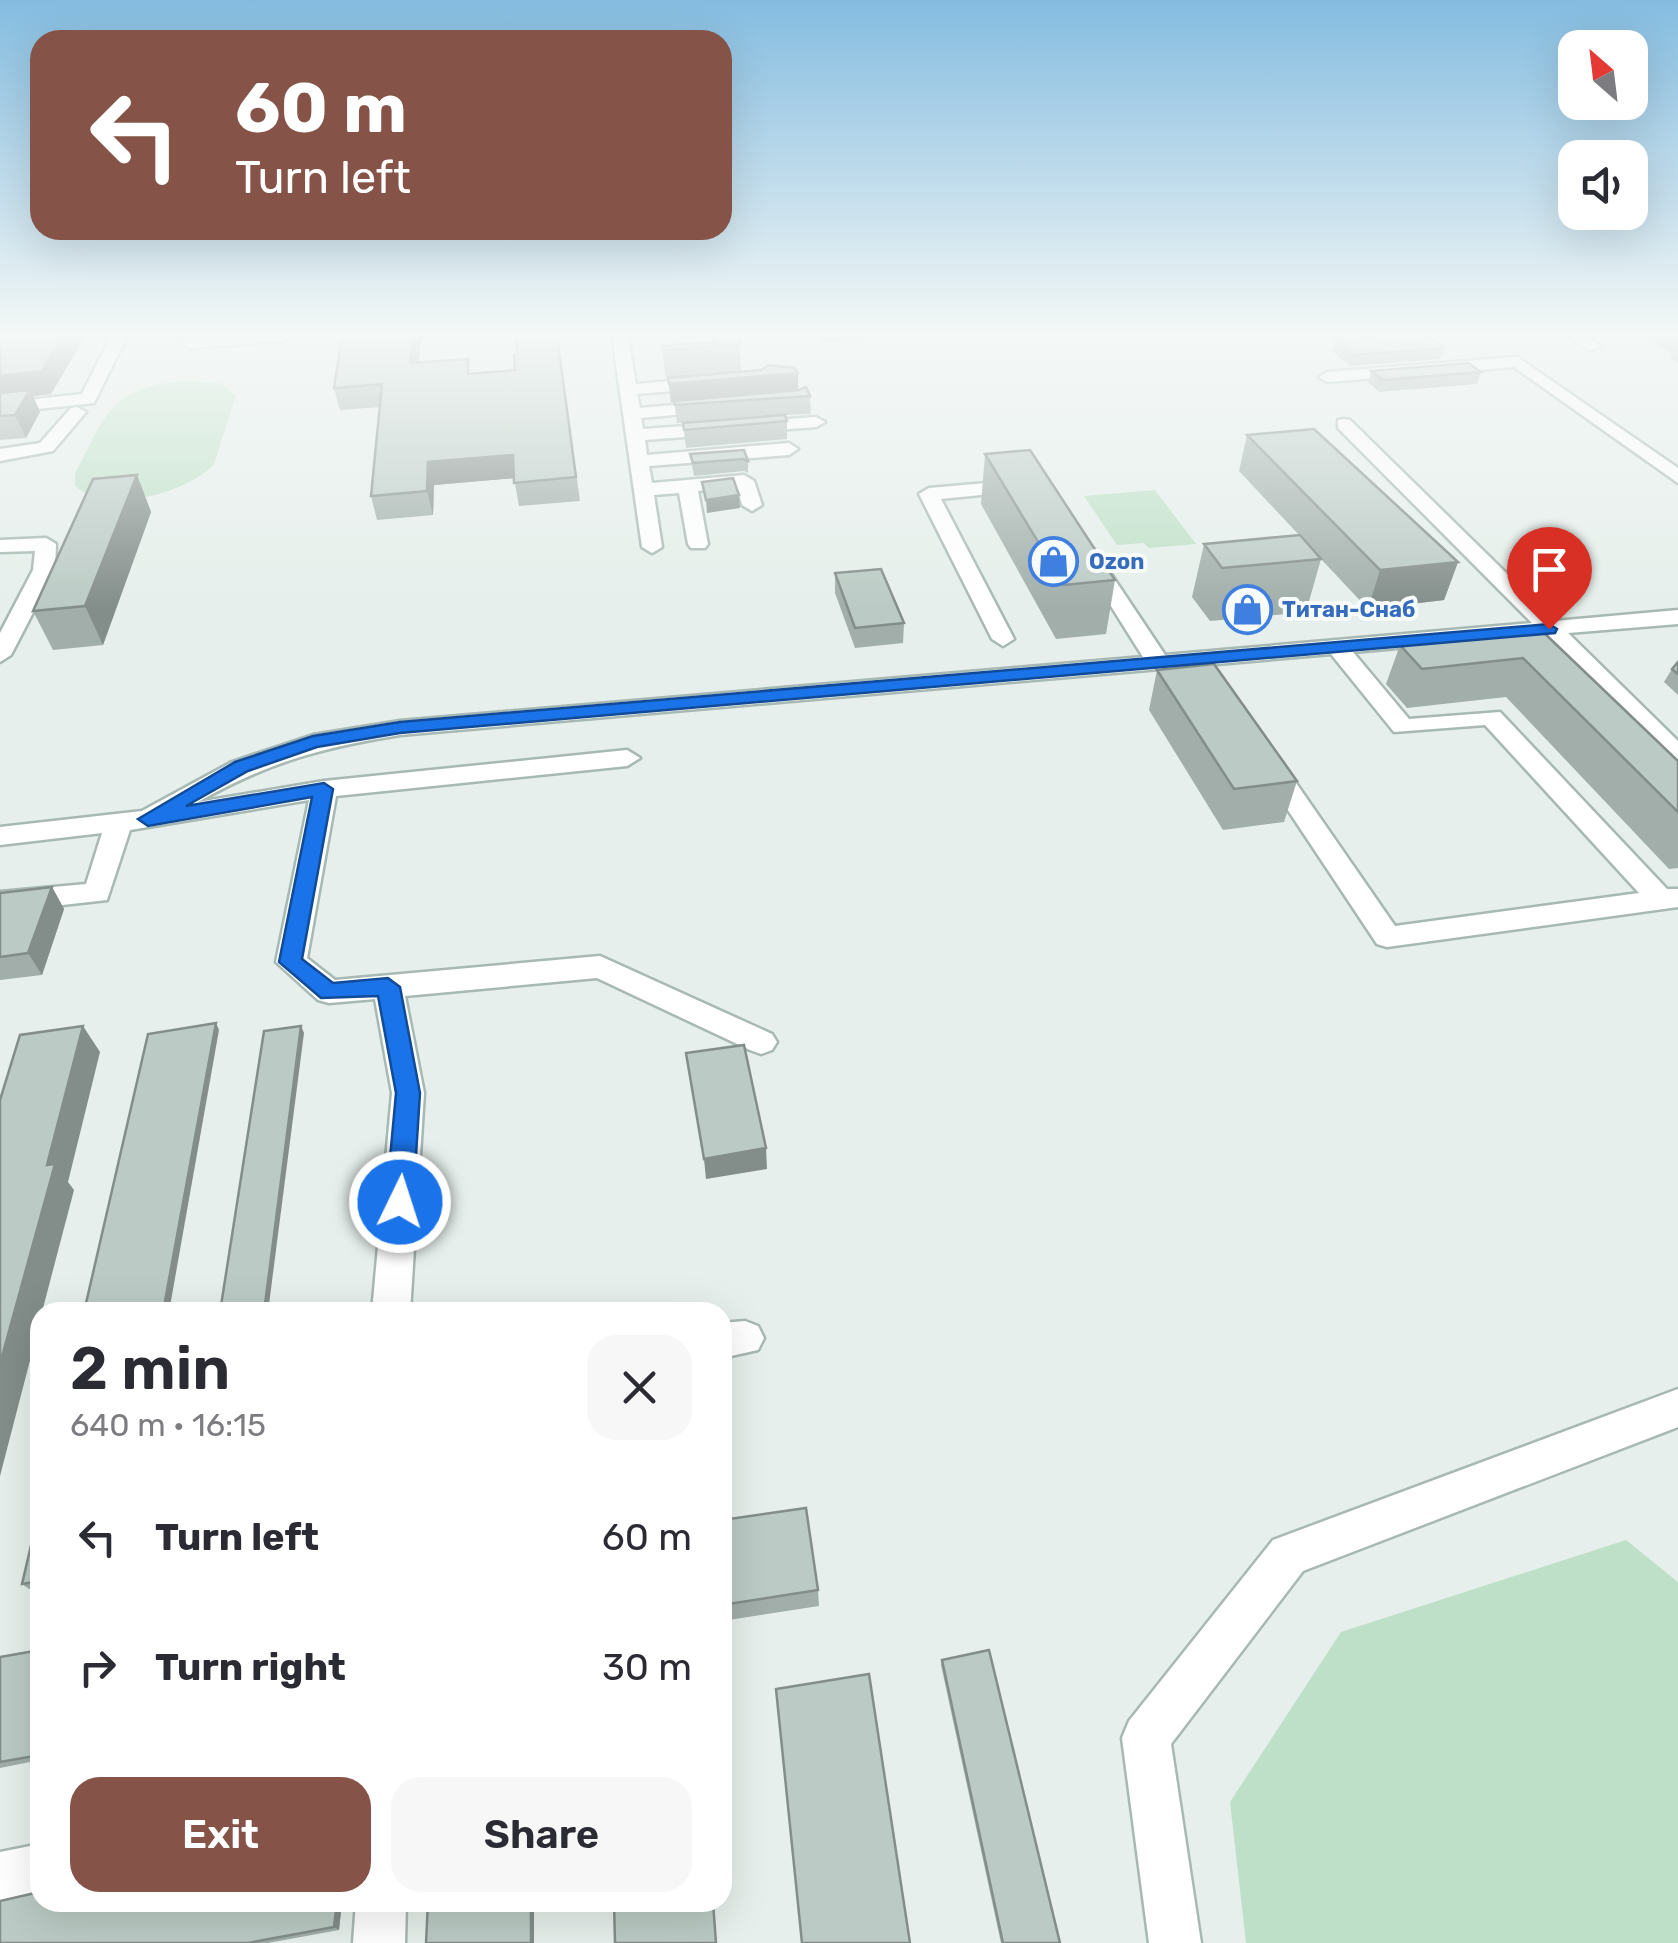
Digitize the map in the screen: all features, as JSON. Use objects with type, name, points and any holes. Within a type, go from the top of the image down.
[{"type":"street","points":[[0,456],[29,454],[56,444],[67,427]]},
{"type":"street","points":[[634,427],[652,546]]},
{"type":"street","points":[[635,436],[756,427]]},
{"type":"street","points":[[1347,427],[1678,756]]},
{"type":"street","points":[[1606,427],[1678,478]]},
{"type":"street","points":[[639,461],[789,449]]},
{"type":"street","points":[[644,490],[744,481],[752,505]]},
{"type":"street","points":[[1003,639],[930,494],[1043,484]]},
{"type":"street","points":[[688,486],[698,544]]},
{"type":"street","points":[[0,546],[46,544],[44,570],[0,655]]},
{"type":"street","points":[[1085,549],[1158,662]]},
{"type":"street","points":[[148,819],[242,766],[313,742],[400,728],[1678,617]]},
{"type":"street","points":[[1337,647],[1403,727],[1490,717],[1669,899]]},
{"type":"street","points":[[1200,659],[1222,692]]},
{"type":"street","points":[[1255,741],[1387,936],[1669,899]]},
{"type":"street","points":[[0,836],[148,819],[324,789],[627,758]]},
{"type":"street","points":[[324,789],[290,962],[329,992],[600,967],[760,1042]]},
{"type":"street","points":[[0,902],[97,893],[119,822]]},
{"type":"street","points":[[388,987],[408,1093],[392,1302]]},
{"type":"street","points":[[1175,1943],[1146,1738],[1288,1555],[1678,1408]]},
{"type":"street","points":[[0,1877],[30,1871]]},
{"type":"street","points":[[379,1943],[381,1912]]},
{"type":"green space","points":[[100,427],[226,427],[214,464],[202,474],[167,491],[126,499],[89,495],[75,486],[75,474]]},
{"type":"green space","points":[[1155,490],[1196,544],[1149,548],[1144,543],[1117,545],[1084,496]]},
{"type":"green space","points":[[1626,1540],[1678,1582],[1678,1943],[1246,1943],[1230,1802],[1341,1632]]},
{"type":"building","points":[[378,427],[569,427],[576,477],[514,483],[513,455],[428,462],[427,491],[371,496]]},
{"type":"building","points":[[684,427],[722,427],[684,430]]},
{"type":"building","points":[[1314,429],[1458,562],[1380,570],[1247,435]]},
{"type":"building","points":[[744,450],[748,461],[693,463],[690,454]]},
{"type":"building","points":[[1030,450],[1115,580],[1064,585],[985,454]]},
{"type":"building","points":[[137,475],[85,606],[33,611],[93,479]]},
{"type":"building","points":[[733,478],[739,495],[706,500],[702,482]]},
{"type":"building","points":[[1300,535],[1321,559],[1222,568],[1204,544]]},
{"type":"building","points":[[881,569],[904,623],[855,628],[835,573]]},
{"type":"building","points":[[1540,629],[1678,761],[1678,812],[1523,658],[1422,669],[1400,645]]},
{"type":"building","points":[[1214,664],[1297,781],[1234,789],[1157,670]]},
{"type":"building","points":[[52,887],[28,953],[0,957],[0,893]]},
{"type":"building","points":[[216,1023],[165,1302],[86,1302],[148,1034]]},
{"type":"building","points":[[83,1026],[47,1165],[55,1164],[0,1364],[0,1100],[20,1035]]},
{"type":"building","points":[[301,1026],[265,1302],[222,1302],[264,1031]]},
{"type":"building","points":[[744,1045],[766,1148],[704,1159],[686,1053]]},
{"type":"building","points":[[806,1508],[818,1590],[732,1603],[732,1519]]},
{"type":"building","points":[[30,1550],[30,1583],[22,1584]]},
{"type":"building","points":[[989,1650],[1060,1943],[1003,1943],[942,1660]]},
{"type":"building","points":[[30,1652],[30,1757],[0,1762],[0,1657]]},
{"type":"building","points":[[869,1674],[910,1943],[802,1943],[776,1689]]},
{"type":"building","points":[[30,1894],[30,1912],[336,1912],[334,1927],[248,1943],[0,1943],[0,1901]]},
{"type":"building","points":[[428,1912],[531,1912],[531,1943],[426,1943]]},
{"type":"building","points":[[614,1912],[714,1912],[716,1943],[615,1943]]},
{"type":"place","name":"Ozon","points":[[1054,561]]},
{"type":"place","name":"Титан-Снаб","points":[[1247,609]]},
{"type":"route","points":[[400,1202],[408,1093],[388,987],[329,992],[290,962],[324,789],[148,819],[242,766],[313,742],[400,728],[1549,629]]}]
